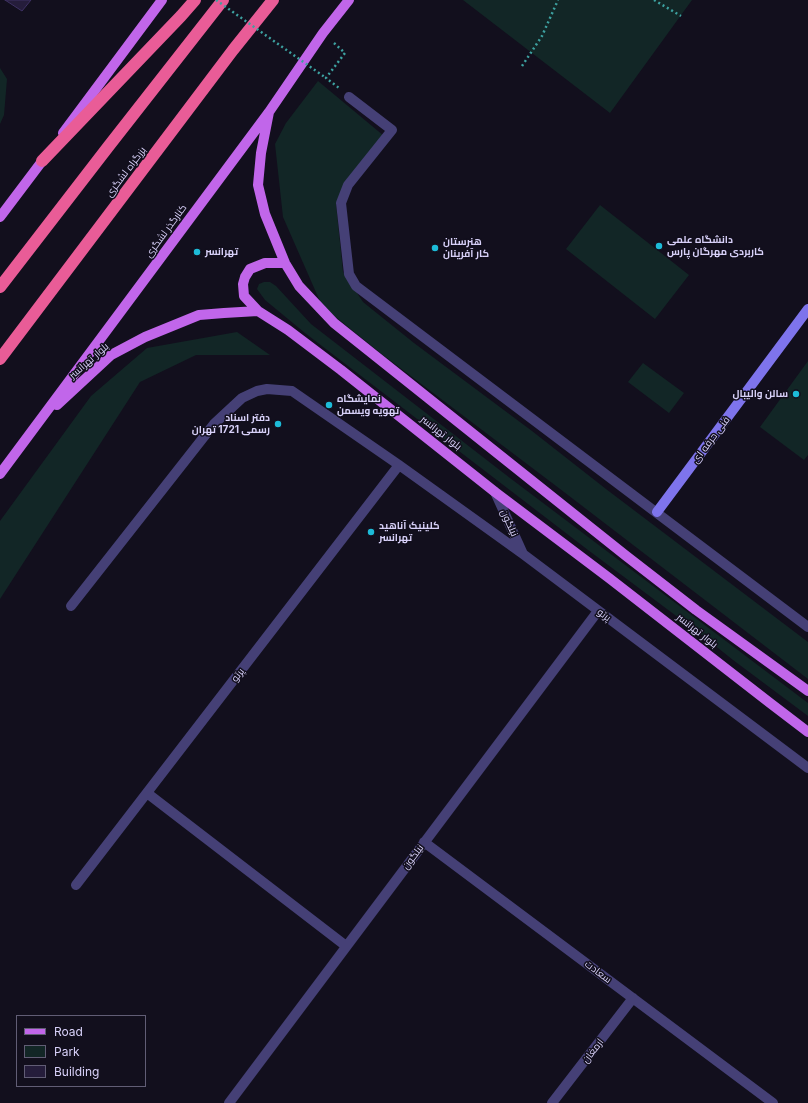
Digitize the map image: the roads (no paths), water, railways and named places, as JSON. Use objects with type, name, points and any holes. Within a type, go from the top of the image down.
[{"type":"highway","points":[[42,161],[195,0]]},
{"type":"highway","points":[[0,288],[223,0]]},
{"type":"highway","name":"بزرگراه لشگری","points":[[0,359],[233,50],[273,0]]},
{"type":"main road","points":[[0,217],[162,0]]},
{"type":"main road","name":"کنارگذر لشگری","points":[[0,474],[269,112],[323,33],[348,0]]},
{"type":"main road","name":"بلوار تهرانسر","points":[[269,112],[261,153],[258,185],[265,214],[285,263],[299,286],[334,323],[625,555],[696,610],[808,691]]},
{"type":"main road","points":[[258,311],[244,296],[243,284],[245,276],[250,269],[265,263],[285,263]]},
{"type":"main road","name":"بلوار تهرانسر","points":[[39,422],[111,355],[145,337],[198,315],[258,311],[288,330],[341,370],[495,492],[808,732]]},
{"type":"street","points":[[349,97],[392,130],[348,185],[341,203],[349,274],[356,286],[808,627]]},
{"type":"street","name":"فنی حرفه ای","points":[[657,512],[808,309]]},
{"type":"street","name":"پرتو","points":[[71,606],[214,424],[242,398],[257,391],[267,389],[292,391],[399,465],[523,554],[808,768]]},
{"type":"street","name":"پرتو","points":[[76,885],[399,465]]},
{"type":"street","name":"نیلگون","points":[[495,492],[523,554]]},
{"type":"street","name":"نیلگون","points":[[229,1103],[598,611]]},
{"type":"street","points":[[147,793],[346,946]]},
{"type":"street","name":"سعادت","points":[[424,842],[773,1103]]},
{"type":"street","name":"ارمغان","points":[[552,1103],[633,998]]},
{"type":"place","name":"دانشگاه علمی کاربردی مهرگان پارس","points":[[659,246]]},
{"type":"place","name":"هنرستان کار آفرینان","points":[[435,248]]},
{"type":"place","name":"تهرانسر","points":[[197,252]]},
{"type":"place","name":"سالن والیبال","points":[[796,394]]},
{"type":"place","name":"نمایشگاه تهویه ویسمن","points":[[329,405]]},
{"type":"place","name":"دفتر اسناد رسمی 1721 تهران","points":[[278,424]]},
{"type":"place","name":"کلینیک آناهید تهرانسر","points":[[371,532]]}]
